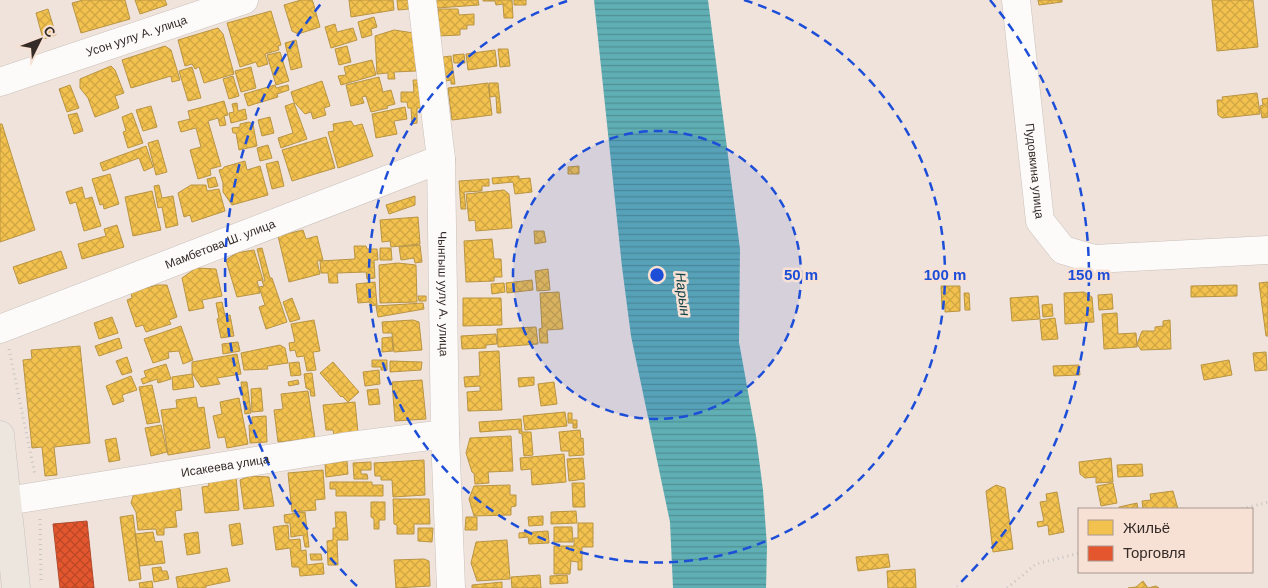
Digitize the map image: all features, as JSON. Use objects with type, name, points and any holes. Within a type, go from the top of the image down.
[{"type":"main road","points":[[0,435],[16,588]]},
{"type":"street","name":"Усон уулу А. улица","points":[[0,82],[244,0]]},
{"type":"street","name":"Чынгыш уулу А. улица","points":[[422,0],[441,159],[445,434],[451,588]]},
{"type":"street","name":"Пудовкина улица","points":[[1016,0],[1040,222],[1063,250],[1094,259],[1268,250]]},
{"type":"street","name":"Мамбетова Ш. улица","points":[[0,329],[441,159]]},
{"type":"street","name":"Исакеева улица","points":[[7,501],[343,448],[445,434]]},
{"type":"path","points":[[1246,508],[1268,502]]},
{"type":"path","points":[[1007,588],[1036,564],[1078,553]]},
{"type":"water","name":"Нарын","points":[[594,0],[708,0],[740,249],[739,342],[756,436],[763,490],[767,546],[766,588],[673,588],[670,522],[631,336]]},
{"type":"building: Жильё","points":[[83,0],[125,0],[130,19],[81,33],[72,3]]},
{"type":"building: Жильё","points":[[135,0],[165,0],[167,5],[140,14]]},
{"type":"building: Жильё","points":[[301,0],[312,0],[320,27],[298,34],[292,31],[284,5]]},
{"type":"building: Жильё","points":[[349,0],[393,0],[394,10],[351,17]]},
{"type":"building: Жильё","points":[[397,0],[408,0],[409,9],[398,10]]},
{"type":"building: Жильё","points":[[436,0],[478,0],[479,5],[437,8]]},
{"type":"building: Жильё","points":[[483,0],[512,0],[513,18],[504,18],[503,4],[496,5],[495,1]]},
{"type":"building: Жильё","points":[[514,0],[526,0],[526,5],[514,5]]},
{"type":"building: Жильё","points":[[1038,0],[1062,0],[1062,2],[1039,5]]},
{"type":"building: Жильё","points":[[1212,0],[1253,0],[1258,47],[1217,51]]},
{"type":"building: Жильё","points":[[48,9],[56,35],[43,39],[36,13]]},
{"type":"building: Жильё","points":[[438,9],[458,9],[459,15],[474,14],[474,25],[467,25],[467,29],[460,29],[460,35],[438,36]]},
{"type":"building: Жильё","points":[[271,11],[281,45],[278,46],[279,50],[265,54],[268,64],[258,67],[256,62],[240,67],[227,23]]},
{"type":"building: Жильё","points":[[374,17],[377,27],[371,29],[372,35],[362,38],[358,22]]},
{"type":"building: Жильё","points":[[335,24],[337,32],[353,28],[357,40],[331,48],[325,27]]},
{"type":"building: Жильё","points":[[218,28],[223,34],[234,74],[204,83],[199,67],[195,69],[192,64],[185,66],[178,40]]},
{"type":"building: Жильё","points":[[394,30],[414,33],[416,71],[394,72],[395,79],[388,79],[388,73],[377,74],[375,36]]},
{"type":"building: Жильё","points":[[296,40],[302,67],[291,70],[285,43]]},
{"type":"building: Жильё","points":[[165,46],[171,50],[180,80],[172,82],[171,76],[131,88],[122,60]]},
{"type":"building: Жильё","points":[[347,46],[351,62],[339,65],[335,49]]},
{"type":"building: Жильё","points":[[498,49],[508,49],[510,66],[500,67]]},
{"type":"building: Жильё","points":[[495,50],[497,66],[468,70],[466,54]]},
{"type":"building: Жильё","points":[[280,52],[289,81],[276,85],[267,55]]},
{"type":"building: Жильё","points":[[464,54],[465,63],[454,63],[453,55]]},
{"type":"building: Жильё","points":[[451,56],[455,84],[451,84],[451,80],[446,81],[443,57]]},
{"type":"building: Жильё","points":[[372,60],[376,75],[341,85],[338,76],[346,75],[344,67]]},
{"type":"building: Жильё","points":[[111,66],[115,70],[124,93],[115,96],[119,108],[95,117],[88,98],[80,88],[80,79]]},
{"type":"building: Жильё","points":[[192,67],[201,98],[188,101],[179,71]]},
{"type":"building: Жильё","points":[[251,67],[256,88],[241,92],[235,71]]},
{"type":"building: Жильё","points":[[233,76],[239,96],[229,99],[223,79]]},
{"type":"building: Жильё","points":[[379,77],[383,92],[391,90],[395,104],[387,106],[388,108],[371,112],[366,96],[362,97],[364,103],[351,106],[346,85]]},
{"type":"building: Жильё","points":[[413,80],[418,80],[428,108],[417,108],[417,123],[412,124],[411,108],[408,108],[407,102],[401,102],[401,92],[414,92]]},
{"type":"building: Жильё","points":[[322,81],[330,106],[324,108],[326,115],[313,119],[311,112],[305,114],[294,102],[291,92]]},
{"type":"building: Жильё","points":[[488,83],[492,115],[452,120],[448,88]]},
{"type":"building: Жильё","points":[[489,83],[498,83],[501,113],[497,113],[496,96],[490,97]]},
{"type":"building: Жильё","points":[[70,85],[79,108],[67,112],[59,89]]},
{"type":"building: Жильё","points":[[275,85],[276,88],[288,85],[289,90],[277,94],[278,97],[248,106],[244,94]]},
{"type":"building: Жильё","points":[[1257,93],[1260,114],[1222,118],[1218,115],[1217,100],[1223,100],[1222,97]]},
{"type":"building: Жильё","points":[[1268,98],[1268,117],[1262,118],[1260,106],[1263,105],[1262,99]]},
{"type":"building: Жильё","points":[[224,101],[228,115],[224,116],[226,125],[220,126],[218,118],[208,121],[221,166],[210,169],[211,175],[198,179],[190,150],[201,147],[196,128],[181,132],[178,122],[190,119],[188,111]]},
{"type":"building: Жильё","points":[[237,103],[238,111],[245,109],[247,119],[231,123],[229,113],[234,112],[232,104]]},
{"type":"building: Жильё","points":[[294,103],[307,139],[281,148],[278,138],[293,133],[285,106]]},
{"type":"building: Жильё","points":[[151,106],[157,127],[143,131],[136,110]]},
{"type":"building: Жильё","points":[[405,107],[407,119],[394,121],[397,134],[376,138],[372,114]]},
{"type":"building: Жильё","points":[[77,113],[83,131],[74,134],[68,115]]},
{"type":"building: Жильё","points":[[132,113],[143,143],[128,148],[123,132],[126,131],[122,117]]},
{"type":"building: Жильё","points":[[270,117],[274,133],[262,136],[258,120]]},
{"type":"building: Жильё","points":[[351,121],[354,126],[362,124],[373,156],[338,168],[328,132],[334,131],[333,124]]},
{"type":"building: Жильё","points":[[249,122],[253,124],[257,146],[239,150],[236,133],[233,133],[232,128],[240,127],[240,124]]},
{"type":"building: Жильё","points":[[0,124],[2,124],[35,230],[0,242]]},
{"type":"building: Жильё","points":[[326,137],[335,168],[292,181],[282,150]]},
{"type":"building: Жильё","points":[[158,140],[167,172],[156,175],[148,143]]},
{"type":"building: Жильё","points":[[268,145],[272,158],[260,161],[257,148]]},
{"type":"building: Жильё","points":[[146,146],[153,167],[144,171],[139,158],[103,171],[100,163]]},
{"type":"building: Жильё","points":[[245,161],[247,170],[260,166],[268,195],[232,205],[223,192],[223,183],[219,170]]},
{"type":"building: Жильё","points":[[278,161],[284,186],[272,189],[266,164]]},
{"type":"building: Жильё","points":[[579,166],[579,174],[568,174],[568,167]]},
{"type":"building: Жильё","points":[[110,174],[119,204],[104,209],[103,204],[100,205],[92,179]]},
{"type":"building: Жильё","points":[[519,176],[519,179],[530,178],[532,192],[515,194],[513,182],[493,184],[492,178]]},
{"type":"building: Жильё","points":[[215,177],[218,186],[209,188],[207,179]]},
{"type":"building: Жильё","points":[[489,179],[489,186],[482,186],[482,191],[464,192],[466,209],[461,209],[459,181]]},
{"type":"building: Жильё","points":[[159,185],[162,198],[173,196],[178,225],[166,228],[162,207],[158,208],[154,186]]},
{"type":"building: Жильё","points":[[191,185],[206,185],[207,191],[219,189],[225,211],[192,222],[190,215],[184,217],[178,193]]},
{"type":"building: Жильё","points":[[82,187],[85,199],[92,197],[101,226],[84,231],[76,202],[70,204],[66,192]]},
{"type":"building: Жильё","points":[[504,190],[509,194],[512,228],[476,231],[475,220],[469,221],[466,194]]},
{"type":"building: Жильё","points":[[152,191],[161,230],[133,236],[125,197]]},
{"type":"building: Жильё","points":[[415,196],[415,205],[389,214],[386,205]]},
{"type":"building: Жильё","points":[[418,217],[420,244],[391,247],[390,241],[382,242],[380,220]]},
{"type":"building: Жильё","points":[[117,225],[124,247],[82,259],[78,244],[106,236],[104,229]]},
{"type":"building: Жильё","points":[[303,230],[306,239],[317,236],[323,260],[317,261],[320,274],[289,282],[278,236]]},
{"type":"building: Жильё","points":[[534,231],[544,231],[546,242],[535,244]]},
{"type":"building: Жильё","points":[[492,239],[494,259],[501,259],[502,277],[494,277],[494,281],[466,282],[464,241]]},
{"type":"building: Жильё","points":[[420,245],[422,262],[415,263],[414,258],[401,260],[399,247]]},
{"type":"building: Жильё","points":[[354,246],[366,246],[367,249],[377,249],[378,260],[374,260],[375,278],[367,279],[366,272],[337,273],[338,283],[329,283],[328,273],[321,273],[320,261],[355,259]]},
{"type":"building: Жильё","points":[[262,248],[270,278],[272,278],[287,322],[266,329],[259,307],[265,305],[259,287],[264,286],[262,281],[265,281],[257,249]]},
{"type":"building: Жильё","points":[[380,248],[391,248],[392,260],[380,260]]},
{"type":"building: Жильё","points":[[254,250],[263,280],[257,281],[260,293],[237,297],[226,260],[236,253]]},
{"type":"building: Жильё","points":[[61,251],[67,268],[19,284],[13,267]]},
{"type":"building: Жильё","points":[[398,263],[416,265],[417,302],[380,303],[379,265]]},
{"type":"building: Жильё","points":[[196,268],[216,269],[222,296],[202,300],[204,308],[189,311],[182,278]]},
{"type":"building: Жильё","points":[[548,269],[550,290],[537,291],[535,271]]},
{"type":"building: Жильё","points":[[532,280],[533,290],[507,293],[506,283]]},
{"type":"building: Жильё","points":[[375,282],[377,305],[370,306],[370,302],[358,303],[356,284]]},
{"type":"building: Жильё","points":[[1268,282],[1268,336],[1266,336],[1259,283]]},
{"type":"building: Жильё","points":[[504,283],[505,292],[492,294],[491,284]]},
{"type":"building: Жильё","points":[[157,285],[167,285],[177,317],[169,320],[171,324],[146,332],[143,325],[136,327],[127,300],[132,298],[131,292]]},
{"type":"building: Жильё","points":[[1237,285],[1237,296],[1191,297],[1191,286]]},
{"type":"building: Жильё","points":[[941,286],[960,286],[960,311],[945,312],[945,307],[942,308]]},
{"type":"building: Жильё","points":[[559,292],[563,329],[547,330],[548,343],[540,343],[539,329],[542,328],[540,293]]},
{"type":"building: Жильё","points":[[1084,292],[1092,297],[1094,322],[1065,324],[1064,293]]},
{"type":"building: Жильё","points":[[964,293],[969,293],[970,310],[965,310]]},
{"type":"building: Жильё","points":[[1112,294],[1113,309],[1099,310],[1098,295]]},
{"type":"building: Жильё","points":[[418,296],[426,296],[426,301],[419,301]]},
{"type":"building: Жильё","points":[[1038,296],[1040,319],[1012,321],[1010,298]]},
{"type":"building: Жильё","points":[[292,298],[300,319],[290,322],[283,302]]},
{"type":"building: Жильё","points":[[463,298],[501,298],[502,325],[463,326]]},
{"type":"building: Жильё","points":[[222,302],[225,316],[230,315],[234,336],[221,338],[216,303]]},
{"type":"building: Жильё","points":[[423,303],[424,309],[378,317],[376,306]]},
{"type":"building: Жильё","points":[[1052,304],[1053,316],[1043,317],[1042,305]]},
{"type":"building: Жильё","points":[[1117,313],[1118,334],[1136,333],[1137,347],[1104,349],[1102,314]]},
{"type":"building: Жильё","points":[[112,317],[118,333],[99,339],[94,323]]},
{"type":"building: Жильё","points":[[1055,318],[1058,339],[1042,340],[1040,320]]},
{"type":"building: Жильё","points":[[314,320],[320,351],[313,352],[316,370],[307,371],[304,356],[297,357],[295,350],[290,351],[289,343],[295,342],[291,324]]},
{"type":"building: Жильё","points":[[413,320],[419,322],[422,350],[394,352],[392,333],[383,333],[382,322]]},
{"type":"building: Жильё","points":[[1170,320],[1171,349],[1141,350],[1137,344],[1142,331],[1155,331],[1155,327],[1163,326],[1163,321]]},
{"type":"building: Жильё","points":[[181,326],[193,360],[183,364],[179,351],[168,352],[169,358],[153,363],[144,339]]},
{"type":"building: Жильё","points":[[536,327],[538,344],[498,347],[497,329]]},
{"type":"building: Жильё","points":[[496,334],[497,344],[486,345],[486,348],[462,349],[461,336]]},
{"type":"building: Жильё","points":[[392,337],[393,351],[382,352],[382,338]]},
{"type":"building: Жильё","points":[[119,338],[122,348],[99,356],[95,346]]},
{"type":"building: Жильё","points":[[238,342],[240,351],[223,354],[222,344]]},
{"type":"building: Жильё","points":[[280,345],[285,348],[288,363],[267,366],[268,369],[244,370],[241,353]]},
{"type":"building: Жильё","points":[[80,346],[90,443],[54,447],[57,475],[45,476],[42,447],[32,448],[23,360],[32,359],[31,350]]},
{"type":"building: Жильё","points":[[499,351],[502,410],[468,411],[467,392],[480,391],[480,386],[465,387],[464,377],[480,376],[479,352]]},
{"type":"building: Жильё","points":[[1266,352],[1267,370],[1255,371],[1253,353]]},
{"type":"building: Жильё","points":[[237,354],[241,374],[217,378],[220,384],[201,387],[192,373],[192,362]]},
{"type":"building: Жильё","points":[[127,357],[132,372],[122,375],[116,361]]},
{"type":"building: Жильё","points":[[372,360],[387,360],[387,370],[381,370],[381,367],[372,367]]},
{"type":"building: Жильё","points":[[1229,360],[1232,375],[1204,380],[1201,365]]},
{"type":"building: Жильё","points":[[390,361],[422,362],[421,370],[390,372]]},
{"type":"building: Жильё","points":[[299,362],[301,375],[291,376],[289,363]]},
{"type":"building: Жильё","points":[[333,362],[359,392],[348,402],[341,397],[320,373]]},
{"type":"building: Жильё","points":[[166,364],[171,379],[158,383],[157,379],[143,384],[141,379],[146,377],[144,371]]},
{"type":"building: Жильё","points":[[1079,365],[1080,375],[1054,376],[1053,366]]},
{"type":"building: Жильё","points":[[379,370],[380,384],[365,386],[363,372]]},
{"type":"building: Жильё","points":[[312,373],[315,396],[311,396],[310,390],[306,388],[304,374]]},
{"type":"building: Жильё","points":[[192,374],[194,387],[173,390],[172,377]]},
{"type":"building: Жильё","points":[[131,376],[137,390],[122,395],[124,401],[113,405],[106,386]]},
{"type":"building: Жильё","points":[[534,377],[534,385],[519,387],[518,378]]},
{"type":"building: Жильё","points":[[298,380],[299,384],[289,386],[288,382]]},
{"type":"building: Жильё","points":[[422,380],[426,419],[395,421],[392,382]]},
{"type":"building: Жильё","points":[[241,382],[247,382],[251,413],[245,414]]},
{"type":"building: Жильё","points":[[554,382],[557,404],[541,406],[538,384]]},
{"type":"building: Жильё","points":[[152,385],[160,422],[147,424],[139,387]]},
{"type":"building: Жильё","points":[[261,388],[263,411],[252,412],[251,389]]},
{"type":"building: Жильё","points":[[378,389],[380,404],[369,405],[367,390]]},
{"type":"building: Жильё","points":[[308,391],[315,438],[278,442],[274,410],[283,409],[281,394]]},
{"type":"building: Жильё","points":[[196,397],[198,408],[204,407],[210,448],[168,455],[161,410],[177,408],[176,400]]},
{"type":"building: Жильё","points":[[239,398],[248,444],[227,448],[225,437],[218,438],[213,416],[222,414],[220,402]]},
{"type":"building: Жильё","points":[[355,402],[358,432],[334,435],[333,430],[326,430],[323,405]]},
{"type":"building: Жильё","points":[[565,412],[567,426],[525,430],[523,416]]},
{"type":"building: Жильё","points":[[568,413],[572,413],[572,420],[577,420],[577,428],[573,428],[573,423],[568,423]]},
{"type":"building: Жильё","points":[[266,416],[267,442],[250,443],[249,425],[252,425],[252,417]]},
{"type":"building: Жильё","points":[[521,419],[522,432],[531,432],[533,455],[524,456],[522,434],[519,433],[519,429],[480,432],[479,422]]},
{"type":"building: Жильё","points":[[161,425],[167,452],[151,456],[145,428]]},
{"type":"building: Жильё","points":[[580,430],[581,439],[583,438],[584,455],[569,456],[569,451],[561,451],[559,432]]},
{"type":"building: Жильё","points":[[511,436],[513,471],[488,472],[489,483],[475,484],[474,473],[466,453],[470,438]]},
{"type":"building: Жильё","points":[[116,438],[120,460],[109,462],[105,440]]},
{"type":"building: Жильё","points":[[564,454],[566,482],[532,485],[531,469],[521,470],[520,458]]},
{"type":"building: Жильё","points":[[583,458],[585,479],[569,481],[567,459]]},
{"type":"building: Жильё","points":[[1111,458],[1113,482],[1096,483],[1096,477],[1085,478],[1080,474],[1079,462]]},
{"type":"building: Жильё","points":[[424,460],[425,495],[393,497],[392,480],[381,480],[381,476],[375,476],[374,463]]},
{"type":"building: Жильё","points":[[347,461],[348,474],[326,477],[325,464]]},
{"type":"building: Жильё","points":[[371,462],[371,470],[361,470],[361,474],[367,474],[368,479],[354,479],[353,463]]},
{"type":"building: Жильё","points":[[1142,464],[1143,476],[1118,477],[1117,465]]},
{"type":"building: Жильё","points":[[323,470],[325,499],[315,500],[316,510],[292,512],[288,473]]},
{"type":"building: Жильё","points":[[250,476],[269,477],[274,506],[244,509],[240,480]]},
{"type":"building: Жильё","points":[[236,477],[239,510],[205,513],[202,487],[209,486],[208,480]]},
{"type":"building: Жильё","points":[[330,482],[372,482],[372,485],[383,485],[383,496],[336,496],[336,489],[330,489]]},
{"type":"building: Жильё","points":[[572,483],[584,483],[585,507],[573,507]]},
{"type":"building: Жильё","points":[[1113,483],[1117,503],[1101,506],[1097,486]]},
{"type":"building: Жильё","points":[[510,485],[510,495],[516,495],[516,506],[511,507],[511,515],[474,516],[469,499],[474,486]]},
{"type":"building: Жильё","points":[[996,485],[1005,488],[1013,549],[993,552],[986,491]]},
{"type":"building: Жильё","points":[[175,487],[180,489],[182,510],[175,511],[177,527],[164,528],[164,535],[157,535],[156,529],[138,530],[136,512],[131,503],[134,493]]},
{"type":"building: Жильё","points":[[1173,491],[1178,508],[1143,508],[1142,501],[1151,500],[1150,494]]},
{"type":"building: Жильё","points":[[1057,492],[1064,532],[1049,535],[1048,525],[1038,527],[1037,522],[1044,521],[1040,502],[1047,501],[1046,494]]},
{"type":"building: Жильё","points":[[393,499],[429,499],[430,524],[414,524],[414,534],[397,534],[397,525],[394,524]]},
{"type":"building: Жильё","points":[[371,502],[385,502],[385,520],[379,520],[379,529],[374,529],[374,519],[371,517]]},
{"type":"building: Жильё","points":[[1137,503],[1138,508],[1119,508]]},
{"type":"building: Жильё","points":[[576,511],[577,523],[551,524],[551,512]]},
{"type":"building: Жильё","points":[[305,512],[309,547],[305,547],[303,535],[291,537],[290,523],[285,523],[284,515]]},
{"type":"building: Жильё","points":[[335,512],[346,512],[348,540],[337,540],[338,565],[328,565],[327,541],[333,540],[333,528],[336,528]]},
{"type":"building: Жильё","points":[[133,515],[141,579],[129,581],[120,517]]},
{"type":"building: Жильё","points":[[543,516],[543,525],[529,526],[528,517]]},
{"type":"building: Жильё","points":[[466,517],[477,517],[477,530],[465,530]]},
{"type":"building: Жильё","points":[[240,523],[243,544],[232,546],[229,525]]},
{"type":"building: Жильё","points":[[578,523],[593,523],[593,547],[582,547],[582,570],[578,570],[578,562],[571,561],[570,574],[554,574],[554,546],[574,546],[574,538],[578,538]]},
{"type":"building: Жильё","points":[[288,525],[289,540],[300,539],[301,551],[306,550],[307,565],[323,563],[324,574],[300,576],[299,567],[292,567],[290,548],[276,550],[273,527]]},
{"type":"building: Жильё","points":[[554,527],[572,527],[573,542],[554,542]]},
{"type":"building: Жильё","points":[[418,528],[433,528],[432,542],[418,541]]},
{"type":"building: Жильё","points":[[548,531],[549,543],[529,544],[528,537],[519,538],[519,533]]},
{"type":"building: Жильё","points":[[153,532],[155,542],[162,541],[165,563],[140,566],[135,534]]},
{"type":"building: Жильё","points":[[198,532],[200,553],[187,555],[184,534]]},
{"type":"building: Жильё","points":[[507,540],[510,579],[477,581],[471,563],[476,542]]},
{"type":"building: Жильё","points":[[310,554],[321,554],[322,560],[311,560]]},
{"type":"building: Жильё","points":[[888,554],[890,567],[858,571],[856,557]]},
{"type":"building: Жильё","points":[[424,559],[429,561],[430,586],[396,588],[394,560]]},
{"type":"building: Жильё","points":[[161,567],[162,571],[167,571],[169,579],[154,582],[152,568]]},
{"type":"building: Жильё","points":[[227,568],[230,581],[206,586],[206,588],[178,588],[176,577]]},
{"type":"building: Жильё","points":[[915,569],[916,588],[888,588],[887,571]]},
{"type":"building: Жильё","points":[[540,575],[541,588],[512,588],[511,577]]},
{"type":"building: Жильё","points":[[567,575],[568,583],[550,584],[550,576]]},
{"type":"building: Жильё","points":[[152,581],[153,588],[140,588],[139,583]]},
{"type":"building: Жильё","points":[[1143,581],[1148,588],[1128,588],[1136,587]]},
{"type":"building: Жильё","points":[[502,582],[502,588],[472,588],[472,585]]},
{"type":"building: Торговля","points":[[87,521],[94,588],[60,588],[53,524]]}]
